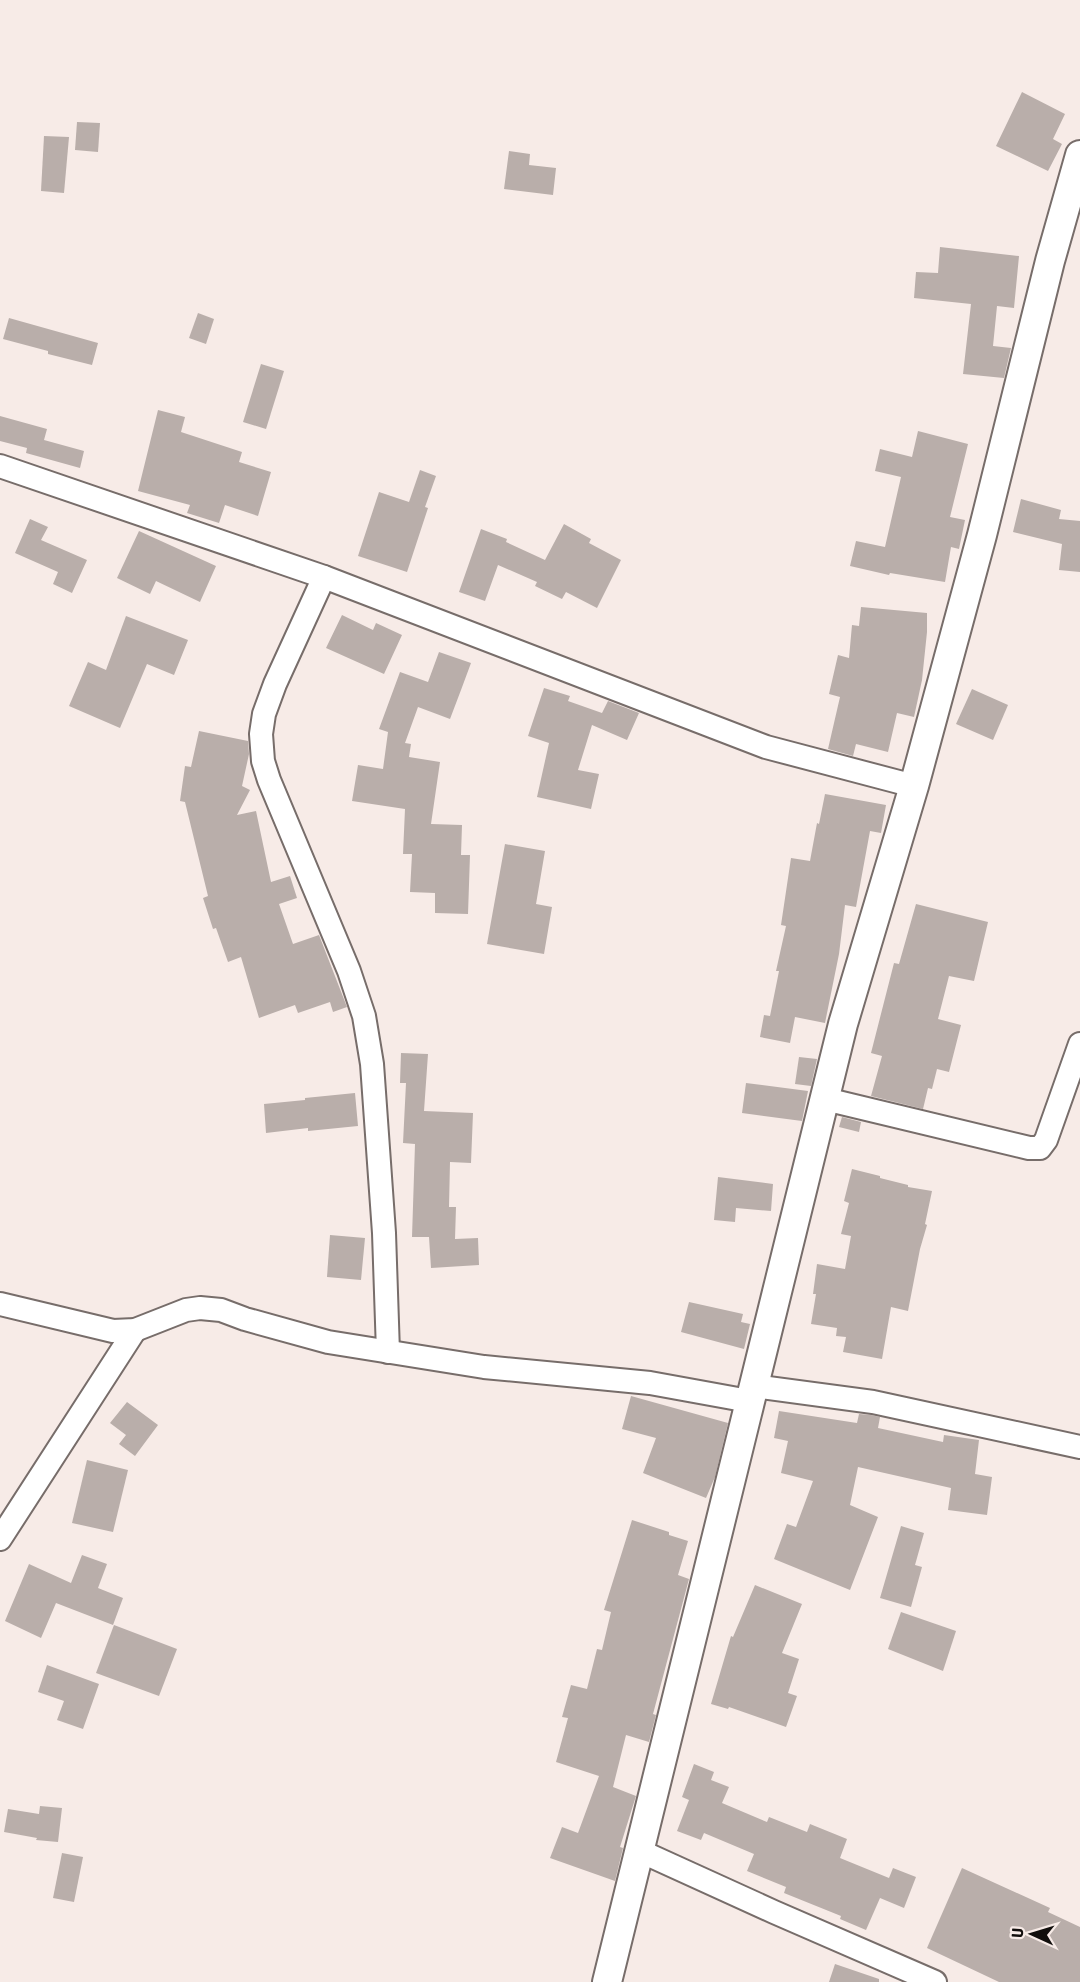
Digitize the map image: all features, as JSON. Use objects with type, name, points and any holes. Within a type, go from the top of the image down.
[{"type":"street","points":[[607,1982],[695,1633],[751,1394],[843,1024],[914,786],[982,535],[1050,261],[1080,154]]},
{"type":"street","points":[[0,466],[324,577],[766,747],[914,786]]},
{"type":"street","points":[[324,577],[275,684],[264,714],[261,734],[263,760],[269,780],[349,971],[364,1016],[372,1064],[384,1233],[388,1352]]},
{"type":"street","points":[[825,1099],[1029,1148],[1040,1148],[1046,1140],[1080,1044]]},
{"type":"street","points":[[0,1304],[113,1331],[135,1330],[186,1310],[200,1308],[221,1310],[328,1342],[388,1352],[484,1367],[751,1394],[873,1402],[1080,1447]]},
{"type":"street","points":[[0,1539],[135,1330]]},
{"type":"street","points":[[640,1851],[935,1982]]},
{"type":"building","points":[[1022,92],[1065,114],[1053,139],[1062,144],[1048,171],[996,146]]},
{"type":"building","points":[[77,122],[100,123],[98,152],[75,150]]},
{"type":"building","points":[[44,136],[69,137],[64,193],[41,191]]},
{"type":"building","points":[[509,151],[530,154],[529,165],[556,168],[553,195],[504,189]]},
{"type":"building","points":[[940,247],[1019,256],[1014,308],[997,306],[993,346],[1011,348],[1004,378],[963,374],[971,304],[914,298],[916,272],[938,273]]},
{"type":"building","points":[[198,313],[214,319],[206,344],[189,338]]},
{"type":"building","points":[[9,318],[98,343],[92,365],[3,339]]},
{"type":"building","points":[[261,364],[284,371],[266,429],[243,422]]},
{"type":"building","points":[[158,410],[185,417],[181,432],[242,452],[239,462],[271,472],[258,516],[225,505],[219,523],[187,513],[190,505],[138,491]]},
{"type":"building","points":[[0,416],[47,429],[44,440],[84,451],[80,468],[26,453],[27,448],[0,441]]},
{"type":"building","points":[[918,431],[968,444],[950,517],[965,520],[959,549],[951,547],[945,582],[890,573],[889,575],[850,566],[856,541],[885,547],[901,477],[875,471],[880,449],[912,457]]},
{"type":"building","points":[[420,470],[436,476],[407,572],[358,556],[379,492],[409,502]]},
{"type":"building","points":[[1021,499],[1061,510],[1059,519],[1080,521],[1080,572],[1059,570],[1062,544],[1013,532]]},
{"type":"building","points":[[30,519],[48,527],[41,540],[87,560],[72,593],[53,584],[58,572],[15,553]]},
{"type":"building","points":[[564,524],[591,539],[589,543],[621,560],[597,608],[566,592],[562,599],[535,586],[537,582],[498,565],[485,601],[459,592],[481,529],[507,539],[506,542],[545,560]]},
{"type":"building","points":[[139,531],[216,566],[200,602],[156,581],[150,594],[117,578]]},
{"type":"building","points":[[861,607],[927,613],[927,632],[922,680],[914,717],[897,713],[888,752],[856,744],[853,756],[828,749],[840,697],[829,694],[838,655],[849,658],[852,625],[859,626]]},
{"type":"building","points":[[342,615],[373,630],[376,623],[402,635],[384,674],[326,648]]},
{"type":"building","points":[[126,616],[188,640],[174,675],[147,664],[120,728],[69,706],[88,662],[106,670]]},
{"type":"building","points":[[439,652],[471,663],[461,690],[450,719],[418,707],[405,743],[411,744],[409,757],[440,762],[431,824],[462,825],[461,855],[470,855],[468,914],[435,913],[435,893],[410,892],[412,854],[403,854],[405,809],[352,801],[358,765],[383,769],[388,732],[379,729],[400,672],[428,682]]},
{"type":"building","points":[[544,688],[570,696],[568,701],[602,713],[608,701],[639,713],[627,740],[592,725],[578,770],[599,774],[591,809],[537,797],[549,743],[528,736]]},
{"type":"building","points":[[972,689],[1008,705],[993,740],[956,724]]},
{"type":"building","points":[[199,731],[248,741],[249,754],[242,786],[250,790],[237,815],[256,811],[271,882],[290,876],[297,898],[279,904],[293,944],[319,935],[347,1007],[333,1012],[330,1002],[298,1013],[295,1005],[259,1018],[241,957],[228,962],[216,928],[213,929],[203,898],[208,896],[185,802],[180,801],[185,766],[191,767]]},
{"type":"building","points":[[825,794],[886,805],[881,833],[870,831],[856,907],[845,905],[839,954],[825,1023],[795,1017],[790,1043],[760,1037],[764,1015],[770,1016],[779,971],[776,971],[786,926],[781,925],[791,858],[810,861]]},
{"type":"building","points":[[505,844],[545,851],[536,904],[552,907],[544,954],[487,944]]},
{"type":"building","points":[[916,904],[988,922],[974,981],[949,976],[938,1019],[961,1025],[949,1072],[937,1069],[932,1089],[928,1088],[923,1109],[871,1096],[882,1056],[871,1053],[894,963],[899,964]]},
{"type":"building","points":[[401,1053],[428,1054],[424,1111],[473,1113],[471,1163],[450,1162],[449,1207],[456,1207],[455,1239],[478,1238],[479,1265],[431,1268],[429,1237],[412,1237],[415,1144],[403,1143],[406,1083],[400,1083]]},
{"type":"building","points":[[799,1057],[817,1059],[811,1086],[795,1084]]},
{"type":"building","points":[[746,1083],[808,1091],[802,1121],[742,1113]]},
{"type":"building","points":[[355,1093],[358,1126],[266,1133],[264,1104]]},
{"type":"building","points":[[842,1117],[861,1122],[859,1132],[839,1127]]},
{"type":"building","points":[[852,1169],[908,1185],[908,1187],[932,1191],[908,1311],[891,1307],[882,1359],[843,1352],[846,1337],[836,1336],[837,1328],[811,1324],[816,1294],[813,1294],[817,1264],[845,1269],[851,1236],[841,1234],[849,1203],[844,1201]]},
{"type":"building","points":[[718,1177],[773,1184],[771,1211],[736,1208],[735,1222],[714,1220]]},
{"type":"building","points":[[330,1235],[365,1238],[361,1280],[327,1277]]},
{"type":"building","points":[[689,1302],[743,1314],[741,1322],[750,1324],[744,1349],[681,1332]]},
{"type":"building","points":[[631,1396],[728,1423],[715,1477],[706,1498],[643,1473],[656,1438],[622,1429]]},
{"type":"building","points":[[127,1402],[158,1425],[135,1456],[119,1444],[126,1435],[110,1423]]},
{"type":"building","points":[[779,1411],[857,1423],[859,1414],[871,1415],[880,1417],[878,1428],[943,1442],[944,1435],[979,1440],[975,1474],[992,1477],[987,1515],[948,1510],[951,1488],[858,1467],[850,1505],[878,1517],[850,1590],[774,1559],[787,1524],[796,1527],[813,1481],[781,1473],[788,1441],[774,1438]]},
{"type":"building","points":[[87,1460],[128,1470],[113,1532],[72,1523]]},
{"type":"building","points":[[632,1520],[688,1541],[678,1575],[689,1579],[653,1714],[656,1715],[649,1742],[626,1735],[613,1787],[636,1796],[620,1847],[623,1848],[615,1881],[550,1858],[562,1827],[578,1833],[599,1776],[556,1762],[568,1718],[562,1717],[571,1685],[587,1689],[597,1649],[602,1650],[611,1612],[604,1610]]},
{"type":"building","points":[[901,1526],[924,1533],[915,1565],[922,1567],[911,1607],[880,1598]]},
{"type":"building","points":[[82,1555],[107,1564],[98,1588],[123,1598],[113,1625],[56,1603],[41,1638],[5,1621],[29,1564],[71,1583]]},
{"type":"building","points":[[755,1585],[802,1604],[782,1653],[799,1659],[788,1693],[797,1696],[786,1727],[729,1707],[728,1709],[711,1704],[731,1636],[733,1637]]},
{"type":"building","points":[[901,1612],[956,1631],[943,1671],[888,1649]]},
{"type":"building","points":[[114,1625],[177,1649],[159,1696],[96,1673]]},
{"type":"building","points":[[47,1665],[99,1684],[83,1729],[57,1720],[64,1701],[38,1692]]},
{"type":"building","points":[[694,1764],[714,1772],[711,1780],[729,1787],[722,1803],[767,1822],[769,1817],[807,1832],[810,1824],[847,1839],[840,1858],[889,1878],[893,1868],[916,1877],[904,1908],[880,1898],[866,1930],[840,1919],[841,1916],[784,1893],[786,1887],[747,1871],[754,1854],[704,1833],[701,1840],[677,1831],[689,1800],[682,1797]]},
{"type":"building","points":[[40,1806],[62,1808],[58,1842],[36,1840],[37,1838],[4,1832],[8,1809],[39,1814]]},
{"type":"building","points":[[62,1853],[83,1857],[74,1902],[53,1898]]},
{"type":"building","points":[[962,1868],[1050,1908],[1048,1912],[1080,1927],[1080,1982],[999,1982],[927,1948]]},
{"type":"building","points":[[835,1964],[879,1979],[879,1982],[829,1982]]}]
